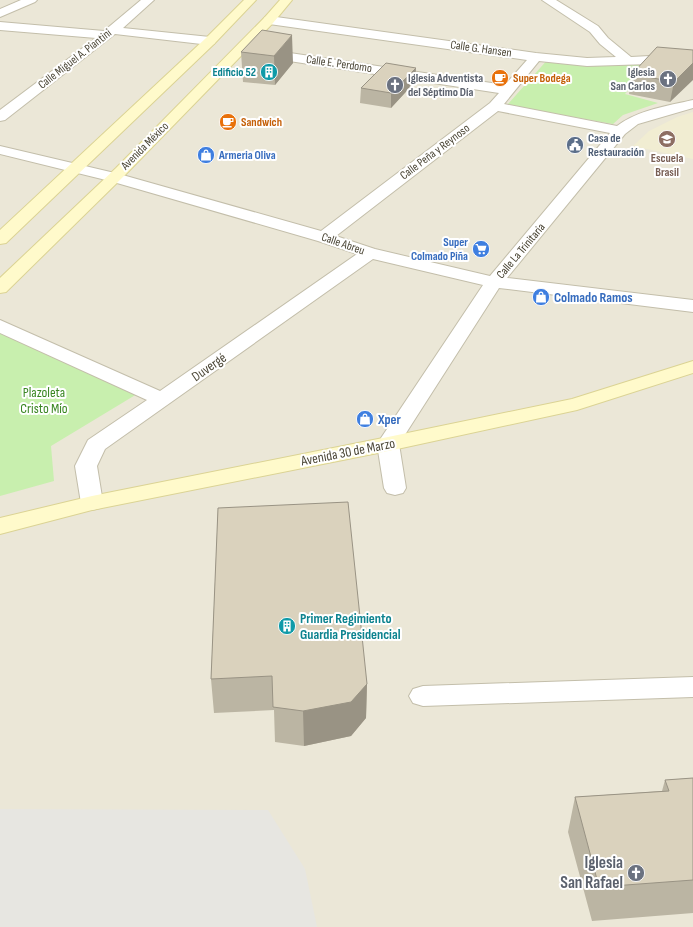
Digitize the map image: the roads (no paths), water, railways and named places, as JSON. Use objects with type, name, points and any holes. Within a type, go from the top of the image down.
[{"type":"main road","points":[[0,239],[210,41],[250,0]]},
{"type":"main road","name":"Avenida México","points":[[0,288],[114,177],[240,50],[286,0]]},
{"type":"main road","name":"Avenida 30 de Marzo","points":[[0,526],[92,503],[388,444],[577,404],[693,367]]},
{"type":"street","points":[[0,13],[31,0]]},
{"type":"street","name":"Calle Miguel A. Piantini","points":[[0,117],[110,32],[148,0]]},
{"type":"street","points":[[548,0],[594,29],[604,41],[627,60]]},
{"type":"street","name":"Calle G. Hansen","points":[[269,20],[536,57],[587,62],[650,60],[693,66]]},
{"type":"street","points":[[0,26],[110,32],[210,41]]},
{"type":"street","name":"Calle E. Perdomo","points":[[240,50],[510,90]]},
{"type":"street","name":"Calle Peña y Reynoso","points":[[324,237],[495,106],[510,90],[536,57]]},
{"type":"street","name":"Calle La Trinitaria","points":[[388,444],[494,282],[620,131],[633,121],[693,104]]},
{"type":"street","points":[[495,106],[620,131]]},
{"type":"street","name":"Calle Abreu","points":[[0,150],[114,177],[324,237],[370,253],[494,282],[693,306]]},
{"type":"street","name":"Duvergé","points":[[92,503],[86,466],[96,445],[370,253]]},
{"type":"street","points":[[0,326],[162,399]]},
{"type":"street","points":[[388,444],[395,488]]},
{"type":"street","points":[[423,696],[693,687]]},
{"type":"place","name":"Edificio 52","points":[[269,72]]},
{"type":"place","name":"Super Bodega","points":[[500,78]]},
{"type":"place","name":"Iglesia San Carlos","points":[[668,79]]},
{"type":"place","name":"Iglesia Adventista del Séptimo Día","points":[[395,85]]},
{"type":"place","name":"Sandwich","points":[[228,122]]},
{"type":"place","name":"Escuela Brasil","points":[[667,139]]},
{"type":"place","name":"Casa de Restauración","points":[[575,145]]},
{"type":"place","name":"Armeria Oliva","points":[[206,155]]},
{"type":"place","name":"Super Colmado Piña","points":[[481,249]]},
{"type":"place","name":"Colmado Ramos","points":[[541,297]]},
{"type":"place","name":"Xper","points":[[365,419]]},
{"type":"place","name":"Primer Regimiento Guardia Presidencial","points":[[287,626]]},
{"type":"place","name":"Iglesia San Rafael","points":[[636,873]]},
{"type":"park label","name":"Plazoleta Cristo Mío","points":[[44,400]]}]
